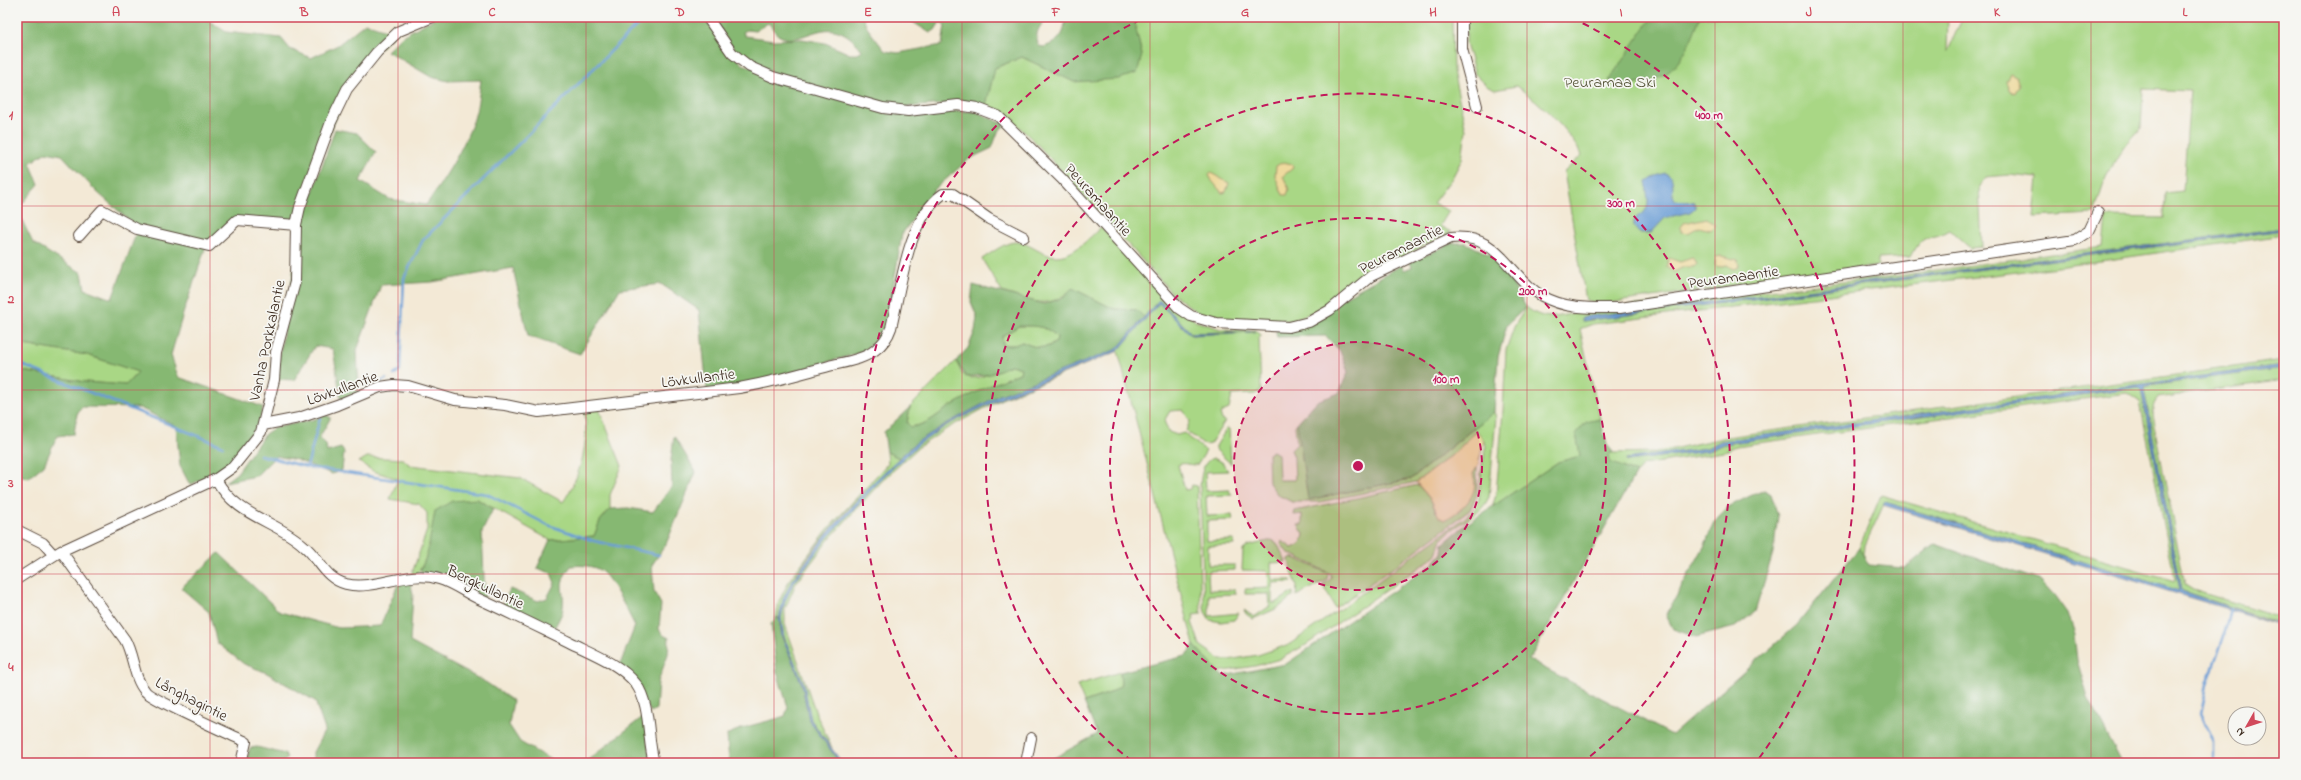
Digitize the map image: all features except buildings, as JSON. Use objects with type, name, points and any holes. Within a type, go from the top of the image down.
[{"type":"street","name":"Vanha Porkkalantie","points":[[17,579],[57,552],[216,480],[233,467],[248,451],[261,432],[274,380],[276,352],[294,282],[296,225],[300,207],[331,122],[347,89],[377,52],[399,32],[432,17]]},
{"type":"street","name":"Peuramaantie","points":[[707,17],[732,53],[750,67],[773,78],[883,108],[908,111],[958,106],[977,108],[998,116],[1062,179],[1179,308],[1197,318],[1216,323],[1289,327],[1309,322],[1330,310],[1371,276],[1451,238],[1462,237],[1483,242],[1500,255],[1531,288],[1558,303],[1578,308],[1620,308],[2075,240],[2089,231],[2098,212]]},
{"type":"street","points":[[1462,17],[1462,49],[1477,106]]},
{"type":"street","name":"Lövkullantie","points":[[263,425],[299,418],[338,405],[380,387],[390,385],[408,386],[455,400],[513,406],[539,412],[731,389],[767,382],[856,359],[868,354],[881,345],[888,337],[891,328],[908,255],[918,229],[930,206],[943,194],[953,194],[989,219],[1024,237]]},
{"type":"street","points":[[79,236],[102,210],[137,229],[209,246],[237,220],[296,225]]},
{"type":"street","name":"Bergkullantie","points":[[216,480],[220,487],[248,514],[305,546],[328,575],[336,580],[362,586],[398,579],[438,578],[582,649],[624,673],[635,683],[641,693],[647,714],[649,746],[654,763]]},
{"type":"street","points":[[17,530],[57,552]]},
{"type":"street","name":"Långhagintie","points":[[57,552],[125,640],[130,649],[136,673],[145,692],[246,742],[242,763]]},
{"type":"street","points":[[1026,763],[1031,738]]},
{"type":"green space","points":[[17,17],[203,17],[226,32],[281,38],[290,49],[311,58],[338,45],[365,23],[395,33],[354,75],[293,222],[236,218],[208,243],[138,228],[97,192],[62,155],[46,152],[30,163],[39,184],[17,210]]},
{"type":"green space","points":[[437,17],[703,17],[742,64],[888,113],[913,116],[959,111],[977,112],[1005,125],[998,132],[992,148],[969,159],[935,189],[902,234],[886,330],[863,352],[754,383],[707,390],[699,310],[661,284],[620,289],[580,354],[528,336],[513,268],[432,282],[381,285],[357,350],[359,392],[341,400],[333,349],[315,346],[294,380],[276,379],[300,229],[335,129],[357,133],[376,152],[360,181],[389,199],[426,205],[453,164],[465,142],[474,119],[481,80],[448,81],[431,77],[387,51],[402,36]]},
{"type":"green space","points":[[712,17],[863,17],[868,29],[885,51],[898,53],[942,45],[945,26],[940,22],[935,30],[930,33],[905,17],[961,17],[964,20],[973,23],[988,17],[1049,17],[1040,26],[1037,33],[1037,41],[1039,46],[1044,47],[1058,40],[1061,36],[1065,23],[1064,17],[1133,17],[1142,55],[1137,73],[1119,79],[1074,82],[1022,57],[995,68],[986,105],[959,103],[905,107],[890,106],[807,84],[764,69],[747,60],[735,50]],"holes":[[[768,23],[778,35],[787,38],[797,38],[827,30],[838,31],[849,37],[862,50],[858,54],[850,54],[825,43],[802,39],[774,40],[745,36],[743,32],[747,30],[755,31]]]},
{"type":"green space","points":[[1133,17],[1447,17],[1452,19],[1453,71],[1466,130],[1462,159],[1452,178],[1433,203],[1449,211],[1440,226],[1451,232],[1364,276],[1323,308],[1294,320],[1244,322],[1204,317],[1173,294],[1037,144],[1006,114],[986,105],[995,68],[1022,57],[1074,82],[1142,55]]},
{"type":"green space","name":"Peuramaa Ski","points":[[1467,17],[1948,17],[1947,52],[1963,17],[2284,17],[2284,228],[1776,294],[1582,317],[1583,321],[2284,230],[2284,235],[2058,267],[1593,324],[1580,329],[1600,419],[1586,423],[1581,456],[1558,462],[1492,507],[1496,495],[1503,411],[1506,350],[1514,327],[1526,307],[1540,315],[1553,317],[1582,311],[1879,278],[2103,247],[2106,217],[2164,218],[2165,193],[2183,191],[2190,91],[2143,89],[2141,128],[2124,147],[2106,177],[2094,214],[2034,217],[2038,178],[2009,175],[1986,177],[1979,186],[1982,247],[1970,248],[1950,230],[1943,234],[1924,240],[1916,248],[1911,257],[1878,259],[1878,266],[1601,304],[1586,301],[1564,172],[1582,155],[1553,117],[1526,93],[1516,86],[1495,90],[1488,87],[1475,74],[1466,43]]},
{"type":"green space","points":[[1652,17],[1700,17],[1693,36],[1683,54],[1670,70],[1653,80],[1619,88],[1609,80]]},
{"type":"green space","points":[[17,210],[33,243],[82,273],[85,289],[112,299],[137,231],[206,246],[171,355],[178,377],[263,407],[257,432],[228,466],[190,485],[180,466],[176,426],[140,408],[82,407],[77,414],[74,434],[57,436],[44,465],[28,478],[17,474],[17,445],[23,430],[17,429],[17,370],[85,382],[126,385],[138,372],[87,355],[17,344]]},
{"type":"green space","points":[[1101,227],[1195,321],[1221,329],[1256,330],[1262,336],[1259,337],[1261,391],[1255,394],[1232,395],[1229,409],[1220,413],[1222,420],[1225,421],[1210,444],[1205,445],[1186,431],[1190,421],[1183,410],[1170,411],[1164,421],[1169,432],[1177,435],[1184,433],[1206,451],[1198,464],[1178,465],[1185,490],[1190,489],[1192,485],[1197,486],[1201,614],[1193,615],[1194,619],[1192,622],[1200,645],[1221,660],[1228,660],[1258,655],[1290,644],[1470,514],[1474,510],[1479,499],[1481,473],[1486,445],[1477,431],[1451,456],[1416,482],[1320,502],[1292,502],[1278,495],[1269,483],[1268,454],[1273,451],[1278,454],[1279,480],[1295,480],[1294,457],[1291,450],[1297,444],[1295,426],[1297,423],[1309,500],[1411,479],[1494,412],[1496,417],[1489,497],[1485,504],[1474,515],[1443,538],[1434,557],[1306,645],[1280,659],[1255,666],[1218,672],[1194,645],[1118,351],[1159,303],[1191,335],[1255,331],[1191,333],[1159,300],[1144,317],[1137,310],[1114,309],[1072,288],[1056,300],[1048,302],[1031,301],[1002,292],[982,259],[1002,246],[1015,242],[1026,244],[1052,256],[1068,254],[1082,245]]},
{"type":"green space","points":[[1453,243],[1466,243],[1498,259],[1526,307],[1507,325],[1498,357],[1494,412],[1411,479],[1308,500],[1297,423],[1317,401],[1339,393],[1348,372],[1340,351],[1326,336],[1277,337],[1276,331],[1290,328],[1402,265],[1404,270],[1412,267],[1410,262]]},
{"type":"green space","points":[[973,285],[1044,304],[1063,298],[1072,288],[1114,309],[1137,310],[1144,317],[1118,349],[1000,395],[946,424],[917,442],[899,458],[887,452],[884,432],[910,407],[907,423],[911,427],[918,426],[968,397],[1020,373],[1021,368],[1011,365],[991,374],[966,377],[956,361],[968,348],[975,331],[977,317],[971,302]],"holes":[[[1019,326],[1035,326],[1049,330],[1057,337],[1056,342],[1052,345],[1043,347],[1035,347],[1022,342],[1015,345],[1003,345],[1002,336]]]},
{"type":"green space","points":[[1019,326],[1035,326],[1049,330],[1057,337],[1056,342],[1052,345],[1043,347],[1035,347],[1022,342],[1015,345],[1003,345],[1002,336]]},
{"type":"green space","points":[[17,344],[87,355],[138,372],[126,385],[85,382],[17,370]]},
{"type":"green space","points":[[1118,351],[1002,399],[948,428],[919,447],[882,481],[830,538],[796,583],[785,609],[785,624],[817,716],[832,748],[811,720],[794,660],[784,637],[781,618],[785,601],[794,582],[828,537],[882,478],[919,444],[947,425],[1001,398]]},
{"type":"green space","points":[[2284,360],[2284,365],[1721,441],[1707,448],[1626,459],[1627,461],[1708,451],[1723,444],[2139,387],[2141,389],[2180,591],[1885,502],[1865,545],[1864,558],[1859,548],[1881,495],[2175,581],[2140,402],[2127,393],[1736,446],[1723,452],[1643,465],[1636,473],[1610,462],[1609,453],[1659,452],[1727,437]]},
{"type":"green space","points":[[956,361],[962,374],[971,378],[981,377],[1011,365],[1021,368],[1020,373],[968,397],[923,424],[911,427],[907,423],[910,407]]},
{"type":"green space","points":[[2284,368],[2284,380],[2158,398],[2154,404],[2152,414],[2185,585],[2193,590],[2284,618],[2284,624],[2182,591],[2144,390],[2145,386]]},
{"type":"green space","points":[[599,409],[622,466],[610,495],[610,509],[600,521],[594,536],[550,540],[477,499],[435,512],[431,538],[422,567],[417,573],[411,576],[427,530],[427,513],[419,504],[390,499],[398,479],[373,471],[359,462],[367,457],[403,459],[410,465],[520,478],[563,502],[579,471],[582,459],[586,434],[584,411]]},
{"type":"green space","points":[[325,415],[330,417],[330,419],[319,438],[326,444],[327,452],[341,448],[344,452],[342,470],[332,474],[297,460],[276,456],[256,476],[225,482],[237,473],[265,434],[274,428],[312,420]]},
{"type":"green space","points":[[1600,419],[1607,445],[1613,452],[1609,454],[1610,462],[1636,473],[1529,660],[1672,735],[1797,625],[1859,548],[1869,565],[1905,568],[1935,544],[2041,581],[2054,595],[2067,613],[2074,634],[2077,660],[2088,698],[2122,763],[1045,763],[1097,734],[1084,702],[1110,693],[1121,685],[1120,672],[1186,656],[1194,645],[1222,676],[1286,664],[1433,564],[1442,553],[1443,544],[1464,526],[1558,462],[1580,456],[1576,434],[1586,422]]},
{"type":"green space","points":[[1227,428],[1229,429],[1231,464],[1216,450],[1216,446]]},
{"type":"green space","points":[[674,436],[696,472],[666,544],[652,565],[654,592],[661,604],[659,629],[663,635],[669,638],[668,654],[658,682],[656,709],[651,712],[619,667],[635,626],[615,588],[601,571],[590,567],[571,566],[562,582],[563,610],[552,633],[502,607],[510,589],[538,601],[547,598],[555,583],[551,573],[537,568],[550,540],[594,536],[600,521],[610,509],[628,508],[653,512],[672,486],[671,460]]},
{"type":"green space","points":[[887,452],[899,458],[870,486],[815,547],[790,585],[784,599],[779,618],[776,618],[779,601],[790,579],[827,530],[888,463]]},
{"type":"green space","points":[[1213,458],[1222,462],[1228,471],[1205,472],[1206,491],[1229,490],[1232,495],[1206,496],[1207,516],[1232,515],[1233,520],[1207,521],[1207,541],[1234,540],[1234,545],[1208,546],[1208,565],[1235,565],[1235,570],[1208,571],[1209,590],[1235,590],[1236,594],[1209,595],[1209,616],[1239,613],[1234,620],[1221,622],[1210,620],[1205,612],[1204,606],[1200,487],[1204,466],[1206,462]]},
{"type":"green space","points":[[1477,464],[1477,494],[1470,510],[1394,567],[1335,608],[1323,585],[1331,579],[1331,574],[1287,552],[1281,544],[1282,541],[1292,548],[1299,544],[1303,539],[1304,534],[1298,525],[1302,525],[1302,514],[1294,515],[1295,511],[1418,485],[1431,500],[1436,512],[1444,519],[1461,507],[1471,495],[1474,481],[1473,474]]},
{"type":"green space","points":[[1765,490],[1771,494],[1778,516],[1773,553],[1755,612],[1735,627],[1696,637],[1673,629],[1666,615],[1705,545],[1713,524],[1728,507]]},
{"type":"green space","points":[[477,499],[493,509],[482,532],[485,598],[425,575],[420,571],[427,555],[435,511],[452,501]]},
{"type":"green space","points":[[1272,540],[1277,543],[1286,562],[1271,563],[1272,580],[1291,580],[1292,582],[1272,583],[1272,603],[1276,603],[1293,592],[1293,596],[1278,608],[1253,619],[1246,614],[1244,610],[1254,617],[1270,606],[1269,594],[1245,594],[1245,589],[1269,588],[1268,571],[1242,570],[1243,550],[1248,546]]},
{"type":"green space","points":[[219,553],[280,612],[339,628],[380,626],[399,582],[410,581],[413,594],[410,642],[487,683],[513,701],[509,725],[520,742],[556,763],[313,763],[313,752],[325,730],[315,701],[265,672],[244,664],[217,643],[209,612],[181,588]]},
{"type":"green space","points":[[1292,557],[1325,572],[1328,574],[1327,580],[1296,596],[1297,586],[1289,562],[1289,559]]},
{"type":"green space","points":[[776,618],[779,618],[782,637],[802,684],[809,720],[840,763],[729,763],[727,735],[748,726],[785,716],[788,707],[777,672],[771,624]]},
{"type":"green space","points":[[1120,672],[1121,685],[1110,693],[1084,702],[1077,685]]},
{"type":"green space","points":[[644,716],[650,759],[641,763],[584,763]]},
{"type":"green space","points":[[257,747],[285,754],[287,759],[281,763],[246,763],[250,748]]},
{"type":"sand","points":[[2010,73],[2016,76],[2019,85],[2015,93],[2010,91],[2006,82]]},
{"type":"sand","points":[[1283,162],[1292,164],[1293,168],[1283,176],[1289,189],[1287,195],[1283,195],[1275,176],[1276,166]]},
{"type":"sand","points":[[1211,173],[1229,183],[1226,192],[1222,193],[1212,181],[1209,175]]},
{"type":"sand","points":[[1707,218],[1715,225],[1710,230],[1699,227],[1688,233],[1681,232],[1681,227],[1684,223]]},
{"type":"sand","points":[[1721,256],[1738,260],[1739,267],[1733,269],[1727,265],[1718,267],[1715,265],[1716,257]]},
{"type":"sand","points":[[1669,258],[1680,262],[1692,258],[1695,260],[1697,265],[1693,267],[1684,267],[1674,272],[1666,267]]},
{"type":"sand","points":[[1477,431],[1484,440],[1478,465],[1473,474],[1475,482],[1472,496],[1462,508],[1444,520],[1439,517],[1431,500],[1416,482],[1451,456]]},
{"type":"water","points":[[1665,173],[1669,175],[1673,181],[1674,200],[1695,202],[1695,208],[1690,212],[1665,218],[1651,233],[1639,233],[1635,228],[1634,222],[1636,218],[1647,208],[1647,182],[1656,176]]},
{"type":"water","points":[[2284,228],[2284,230],[1582,321],[1582,317],[1776,294]]},
{"type":"water","points":[[1159,300],[1191,333],[1255,332],[1191,335],[1159,303],[1118,351],[1001,398],[947,425],[919,444],[882,478],[828,537],[794,582],[785,601],[781,618],[784,637],[804,684],[811,720],[842,763],[840,763],[809,720],[802,684],[782,637],[779,618],[783,599],[792,581],[826,535],[880,476],[917,442],[946,424],[1000,395],[1117,349]]},
{"type":"water","points":[[2284,365],[2284,368],[2145,386],[2144,390],[2182,591],[2284,626],[1883,505],[1885,502],[2180,591],[2141,389],[2139,387],[1723,444],[1708,451],[1627,461],[1626,459],[1707,448],[1721,441]]},
{"type":"waterway","points":[[394,375],[400,370],[404,278],[423,240],[645,17]]},
{"type":"waterway","points":[[17,363],[223,446]]},
{"type":"waterway","points":[[379,383],[386,379]]},
{"type":"waterway","points":[[260,455],[307,467],[320,418]]},
{"type":"waterway","points":[[307,467],[487,494],[548,525],[594,541],[659,555]]},
{"type":"waterway","points":[[2214,763],[2214,743],[2201,713],[2207,685],[2224,636],[2230,608]]}]
